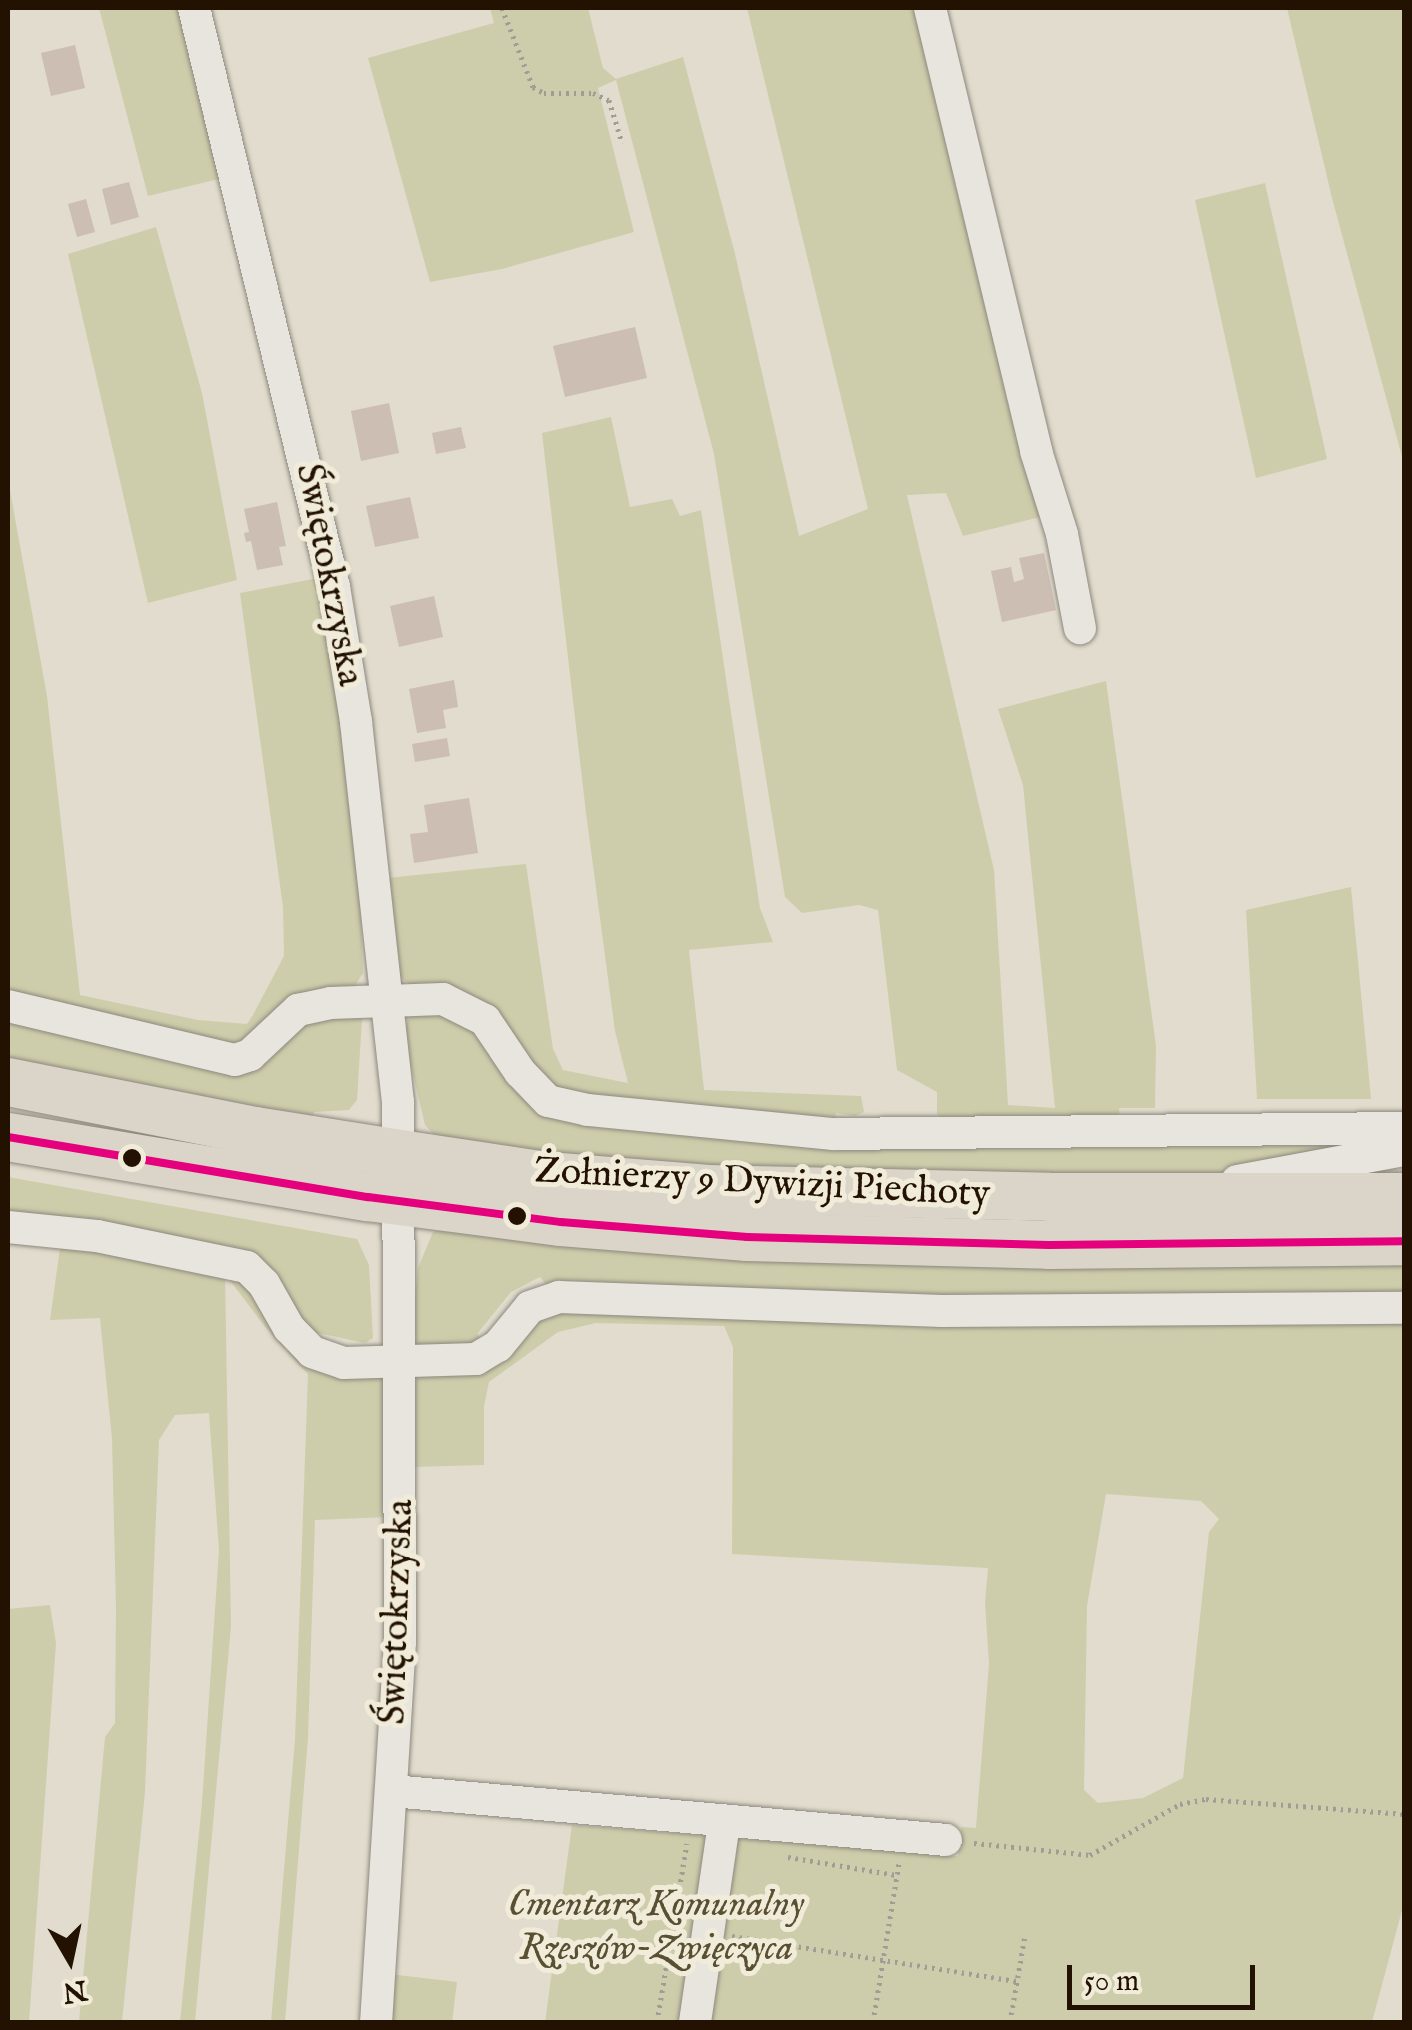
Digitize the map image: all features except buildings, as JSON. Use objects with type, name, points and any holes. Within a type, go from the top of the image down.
[{"type":"highway","name":"Żołnierzy 9 Dywizji Piechoty","points":[[8,1082],[256,1131],[548,1176],[708,1189],[1049,1198],[1404,1197]]},
{"type":"highway","name":"Żołnierzy 9 Dywizji Piechoty","points":[[8,1137],[402,1202],[560,1222],[747,1237],[1049,1245],[1404,1241]]},
{"type":"street","name":"Świętokrzyska","points":[[194,8],[334,587],[356,722],[387,1000],[402,1202],[400,1642],[376,2022]]},
{"type":"street","points":[[930,8],[1036,451],[1062,534],[1080,628]]},
{"type":"street","points":[[8,1006],[235,1060],[250,1055],[298,1010],[387,1000],[443,1000],[485,1020],[520,1072],[548,1101],[588,1110],[833,1134],[1404,1128]]},
{"type":"street","points":[[1127,1198],[1404,1150]]},
{"type":"street","points":[[1049,1198],[1049,1245]]},
{"type":"street","points":[[8,1227],[97,1236],[247,1268],[264,1284],[289,1328],[312,1352],[344,1363],[461,1362],[488,1354],[530,1307],[559,1297],[942,1312],[1404,1308]]},
{"type":"street","points":[[392,1791],[946,1840]]},
{"type":"street","points":[[695,2022],[724,1822]]},
{"type":"path","points":[[502,8],[533,87],[544,93],[592,93],[609,100],[622,143]]},
{"type":"path","points":[[946,1840],[1090,1854],[1180,1804],[1206,1799],[1404,1814]]},
{"type":"path","points":[[656,2022],[688,1837]]},
{"type":"path","points":[[873,2022],[900,1855]]},
{"type":"path","points":[[782,1856],[897,1874]]},
{"type":"path","points":[[709,1932],[1017,1981]]},
{"type":"path","points":[[1010,2022],[1025,1935]]},
{"type":"green space","points":[[99,8],[179,8],[223,178],[148,196]]},
{"type":"green space","points":[[490,8],[588,8],[603,68],[616,79],[683,57],[735,254],[799,536],[868,509],[747,8],[923,8],[1052,514],[963,536],[946,493],[907,495],[994,870],[1008,1105],[1055,1108],[1023,785],[998,709],[1106,681],[1156,1046],[1155,1108],[1119,1108],[1120,1119],[948,1126],[937,1114],[937,1092],[897,1070],[878,910],[859,905],[802,913],[785,897],[714,454],[616,80],[598,88],[634,232],[502,269],[430,282],[368,58],[494,23]]},
{"type":"green space","points":[[1287,8],[1404,8],[1404,464],[1332,198]]},
{"type":"green space","points":[[1265,183],[1327,459],[1256,478],[1195,200]]},
{"type":"green space","points":[[156,227],[202,393],[237,580],[148,603],[68,254]]},
{"type":"green space","points":[[611,417],[630,507],[672,499],[680,516],[701,510],[760,908],[773,942],[689,950],[704,1090],[861,1096],[864,1112],[855,1116],[836,1113],[834,1122],[562,1094],[397,975],[387,878],[526,864],[553,1049],[563,1070],[628,1083],[615,1031],[586,813],[542,433]]},
{"type":"green space","points":[[8,479],[47,696],[80,995],[198,1020],[247,1024],[253,1015],[284,956],[283,907],[240,593],[318,578],[341,706],[360,897],[363,973],[354,987],[244,1043],[225,1046],[8,995]]},
{"type":"green space","points":[[1351,887],[1371,1099],[1257,1099],[1246,910]]},
{"type":"green space","points":[[420,1011],[443,1014],[469,1026],[548,1116],[1383,1137],[1332,1157],[1167,1182],[825,1179],[441,1142],[425,1125],[403,1032],[409,1018]]},
{"type":"green space","points":[[352,1013],[362,1019],[357,1100],[349,1110],[314,1112],[311,1126],[8,1067],[8,1014],[207,1062],[309,1017]]},
{"type":"green space","points":[[8,1177],[357,1239],[369,1265],[373,1338],[365,1343],[304,1330],[270,1272],[8,1218]]},
{"type":"green space","points":[[454,1226],[1404,1258],[1404,1298],[1063,1301],[547,1286],[540,1277],[511,1292],[477,1334],[486,1343],[424,1350],[415,1343],[412,1327],[418,1268],[433,1232]]},
{"type":"green space","points":[[61,1241],[182,1260],[242,1278],[266,1306],[286,1351],[225,1274],[231,1626],[195,2022],[180,2022],[202,1803],[219,1550],[209,1413],[175,1415],[159,1440],[145,1792],[122,2022],[79,2022],[105,1737],[115,1723],[116,1607],[112,1439],[100,1318],[50,1320]]},
{"type":"green space","name":"Cmentarz Komunalny Rzeszów-Zwięczyca","points":[[553,1308],[1404,1317],[1404,1903],[1372,2022],[545,2022],[572,1825],[958,1856],[961,1827],[976,1828],[989,1664],[985,1602],[988,1568],[732,1554],[733,1347],[724,1326],[596,1323],[558,1332],[489,1382],[484,1406],[484,1465],[413,1467],[413,1381]],"holes":[[[1106,1494],[1201,1501],[1219,1519],[1209,1532],[1183,1778],[1143,1798],[1098,1803],[1084,1790],[1087,1606]]]},
{"type":"green space","points":[[286,1351],[299,1351],[333,1374],[384,1378],[391,1426],[388,1517],[315,1520],[308,1738],[285,2022],[271,2022],[295,1740],[308,1374]]},
{"type":"green space","points":[[50,1605],[56,1643],[29,2022],[8,2022],[8,1609]]},
{"type":"green space","points":[[389,1974],[457,1982],[452,2022],[386,2022]]},
{"type":"transit line","points":[[8,1137],[368,1197],[561,1222],[747,1237],[1049,1245],[1404,1241]]}]
